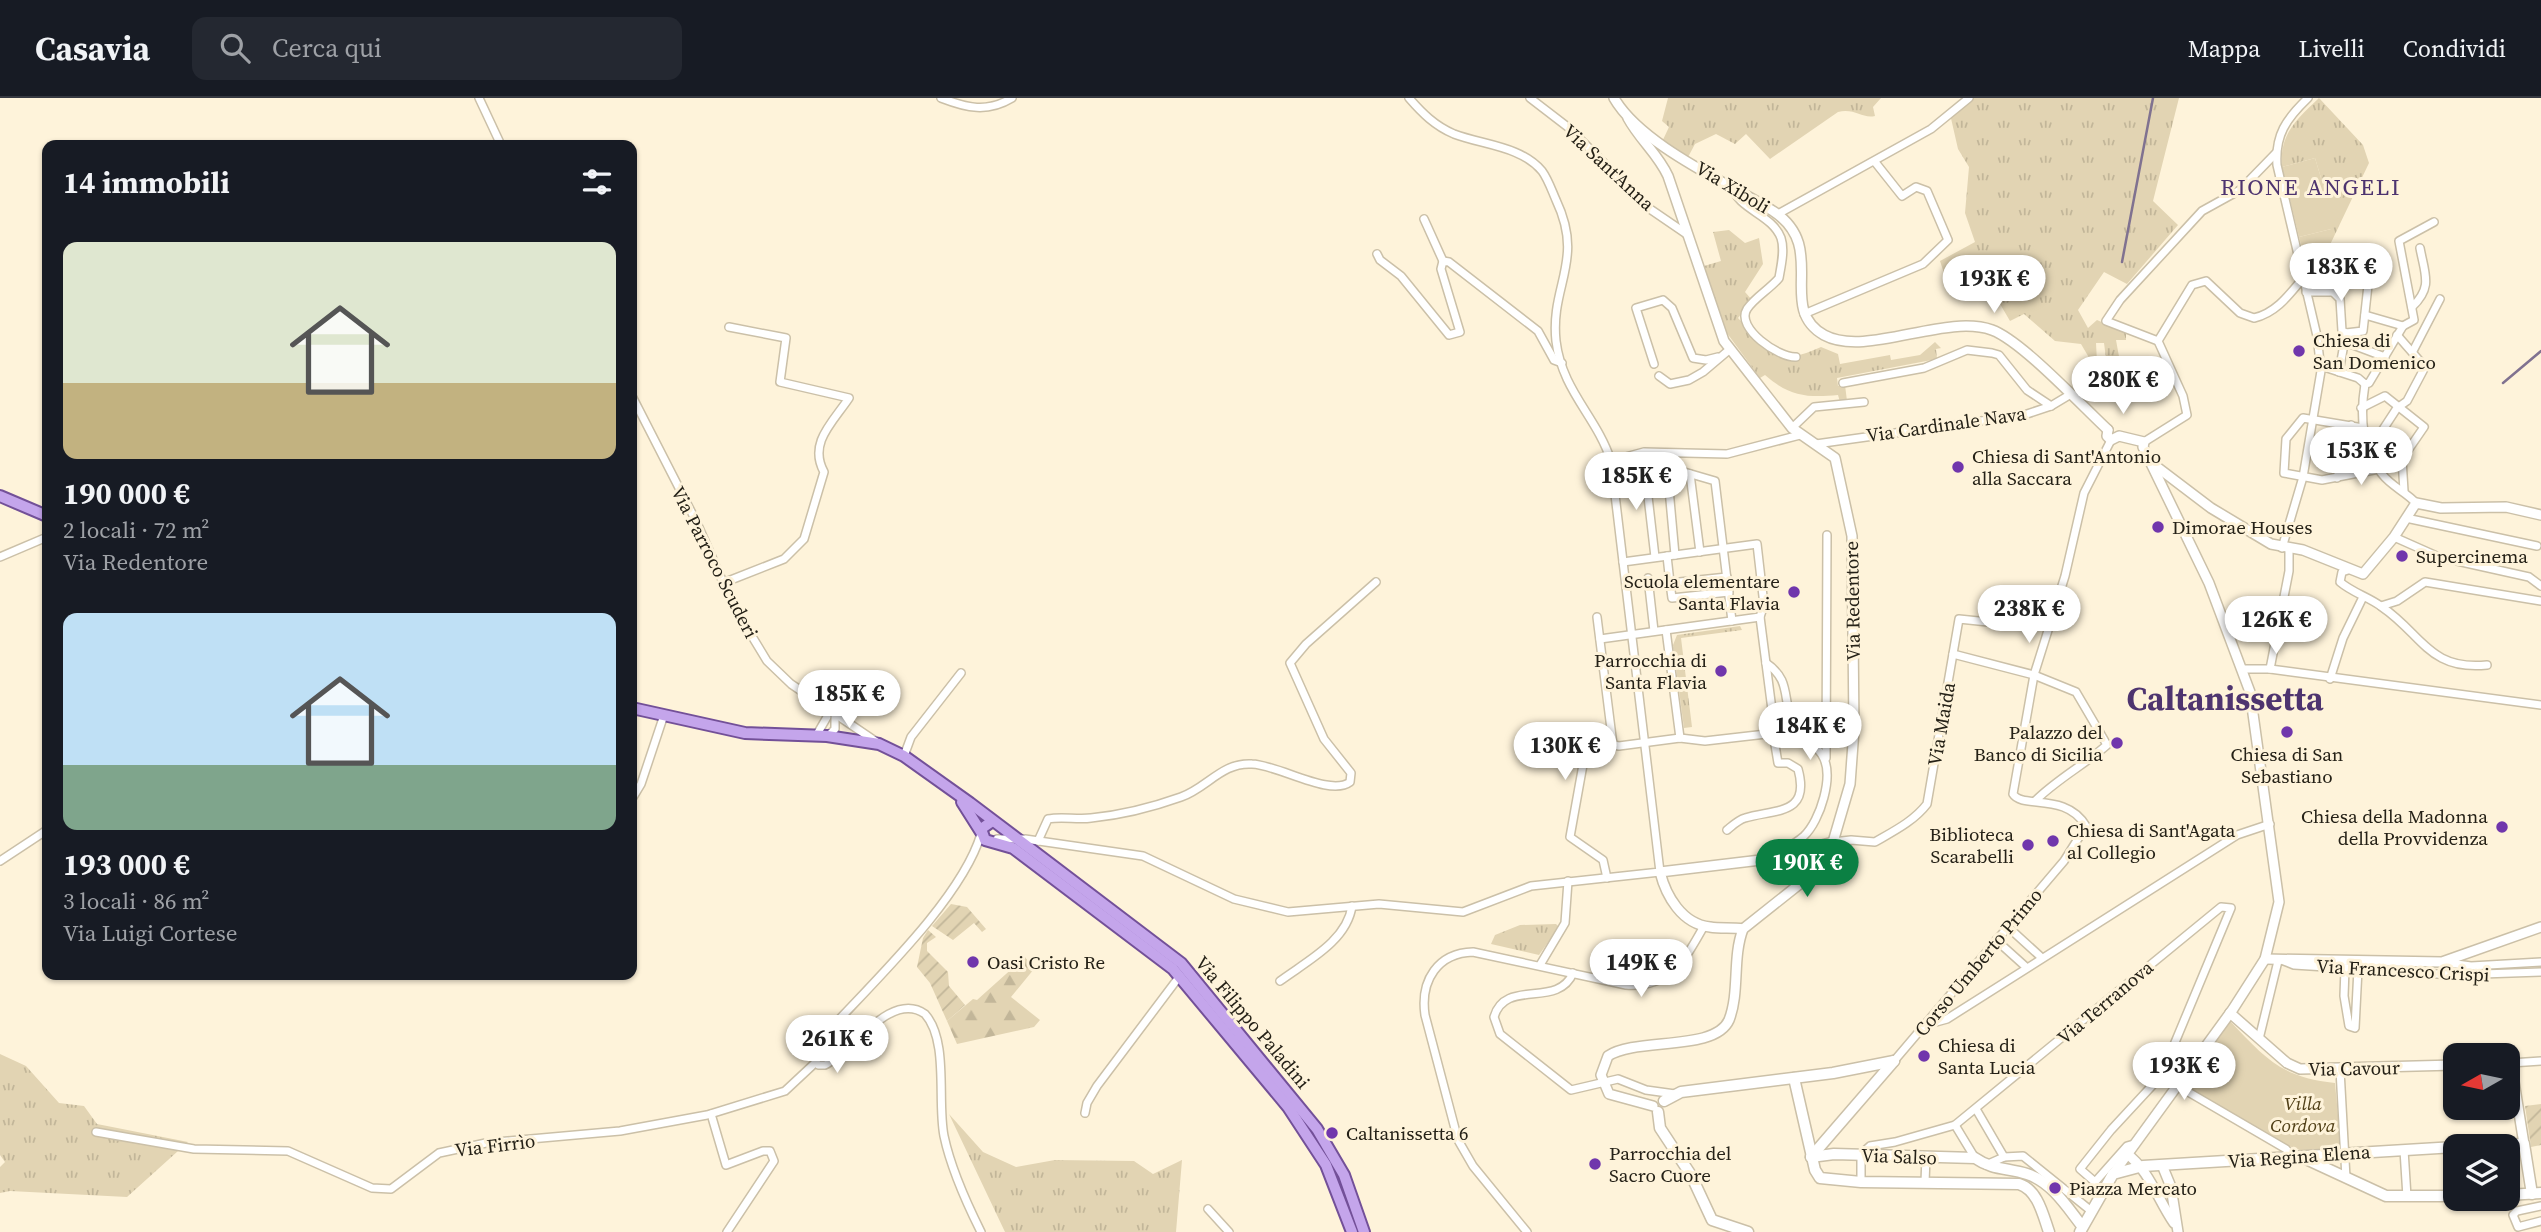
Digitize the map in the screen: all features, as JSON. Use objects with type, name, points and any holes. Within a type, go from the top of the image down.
[{"type":"main road","points":[[0,495],[42,511]]},
{"type":"main road","name":"Via Filippo Paladini","points":[[637,709],[745,733],[822,736],[878,744],[904,757],[1181,963],[1317,1129],[1343,1175],[1364,1232]]},
{"type":"main road","name":"Via Filippo Paladini","points":[[955,795],[981,833],[1031,861],[1179,977],[1288,1107],[1326,1165],[1352,1232]]},
{"type":"main road","points":[[981,833],[983,826],[994,823],[1000,833],[994,840]]},
{"type":"main road","points":[[1748,1232],[1712,1220],[1691,1175],[1663,1134],[1655,1109],[1665,1109],[1664,1101],[1675,1094],[1894,1061]]},
{"type":"main road","name":"Corso Umberto Primo","points":[[1811,1157],[1894,1061]]},
{"type":"main road","points":[[1794,1078],[1811,1157],[1820,1178],[1905,1185],[1925,1182],[2024,1185],[2034,1194],[2049,1232]]},
{"type":"main road","points":[[2520,1144],[2524,1144],[2537,1194]]},
{"type":"main road","name":"Via Regina Elena","points":[[2113,1174],[2162,1164],[2443,1148]]},
{"type":"main road","name":"Via Salso","points":[[1811,1157],[1975,1158]]},
{"type":"main road","points":[[2297,1157],[2386,1196],[2443,1196]]},
{"type":"main road","points":[[1975,1158],[1986,1165],[2028,1174],[2053,1190],[2081,1229],[2113,1174]]},
{"type":"street","points":[[479,98],[499,140]]},
{"type":"street","points":[[941,98],[974,110],[998,106],[1012,98]]},
{"type":"street","points":[[1409,98],[1428,120],[1453,134],[1520,155],[1542,171],[1565,220],[1570,248],[1559,303],[1556,340],[1569,389],[1605,442],[1611,461],[1660,872],[1667,893],[1679,911],[1704,926],[1744,929],[1730,1017],[1722,1030],[1708,1037],[1614,1052],[1605,1062],[1602,1082],[1609,1094],[1655,1109]]},
{"type":"street","name":"Via Sant'Anna","points":[[1530,98],[1569,128],[1650,209],[1688,235]]},
{"type":"street","name":"Via Xiboli","points":[[1614,98],[1628,118],[1657,142],[1778,214],[1793,233],[1803,254],[1800,297],[1804,314]]},
{"type":"street","points":[[1778,214],[1931,129],[1969,98]]},
{"type":"street","points":[[2270,669],[2289,571],[2285,548],[2316,418],[2321,366],[2276,153],[2282,127],[2308,98]]},
{"type":"street","name":"Via Redentore","points":[[1628,118],[1663,165],[1715,320],[1729,350],[1796,431],[1832,453],[1838,463],[1852,536],[1852,769],[1833,842],[1816,871],[1744,929]]},
{"type":"street","points":[[1875,162],[1902,196],[1916,187],[1927,191],[1948,240],[1923,264],[1804,314],[1825,340],[1859,341],[1952,328],[1984,327],[1995,331],[2071,394],[2112,436],[2142,444],[2187,415],[2183,396],[2158,341],[2106,321],[2120,300],[2202,211],[2240,190],[2276,153]]},
{"type":"street","points":[[1731,185],[1741,202],[1774,227],[1781,239],[1779,278],[1746,310],[1745,319],[1749,328],[1776,353],[1796,357]]},
{"type":"street","points":[[1377,254],[1380,260],[1401,276],[1454,336],[1460,332],[1441,269],[1443,261],[1424,219]]},
{"type":"street","points":[[2434,222],[2399,241],[2414,320],[2403,326],[2367,383],[2361,408],[2369,448],[2379,469],[2416,503],[2441,508],[2506,507],[2541,515]]},
{"type":"street","points":[[2412,307],[2424,295],[2425,275],[2420,248]]},
{"type":"street","points":[[1443,261],[1449,262],[1515,312],[1544,339],[1554,360],[1562,363]]},
{"type":"street","points":[[2333,292],[2338,271],[2369,276],[2363,331],[2345,337]]},
{"type":"street","points":[[2407,277],[2425,275]]},
{"type":"street","points":[[2158,341],[2196,282],[2200,280],[2211,284],[2240,313],[2254,318],[2269,313],[2303,278]]},
{"type":"street","points":[[2306,292],[2333,292],[2340,299],[2342,331],[2345,337],[2385,357]]},
{"type":"street","points":[[2413,351],[2440,299]]},
{"type":"street","points":[[1654,365],[1636,308],[1663,300],[1672,308],[1693,358],[1706,360],[1718,357]]},
{"type":"street","points":[[2365,315],[2403,326]]},
{"type":"street","points":[[723,583],[784,559],[804,539],[824,472],[816,459],[819,442],[849,398],[780,382],[786,338],[729,327]]},
{"type":"street","points":[[2397,335],[2425,367],[2407,401],[2397,408],[2382,429],[2405,453]]},
{"type":"street","points":[[2339,372],[2345,337]]},
{"type":"street","points":[[1659,376],[1664,382],[1676,384],[1703,372],[1729,350]]},
{"type":"street","points":[[1843,383],[1924,368],[1967,350],[1999,355],[2023,387],[2052,406]]},
{"type":"street","points":[[2321,366],[2367,383]]},
{"type":"street","name":"Via Cardinale Nava","points":[[1816,444],[2024,415],[2052,406],[2071,394]]},
{"type":"street","points":[[2361,408],[2385,396],[2424,427],[2402,459],[2404,491]]},
{"type":"street","points":[[1611,461],[1644,452],[1727,454],[1796,431],[1814,407],[1864,402]]},
{"type":"street","name":"Via Parroco Scuderi","points":[[637,406],[723,583],[767,662],[791,684],[878,744]]},
{"type":"street","points":[[2363,428],[2316,418],[2303,418],[2286,439],[2284,473],[2322,480],[2379,469]]},
{"type":"street","points":[[2337,478],[2351,425]]},
{"type":"street","points":[[1953,654],[2034,675],[2073,691],[2107,745],[2085,764],[2053,784],[2035,801],[2017,800],[2013,794],[2034,675],[2057,602],[2084,493],[2112,436]]},
{"type":"street","points":[[2113,1174],[2230,1013],[2265,959],[2279,902],[2256,715],[2244,669],[2209,583],[2142,444]]},
{"type":"street","points":[[2309,447],[2345,450],[2369,448]]},
{"type":"street","points":[[2149,460],[2211,508],[2285,548],[2303,550],[2363,574],[2394,537],[2416,503]]},
{"type":"street","points":[[1644,463],[1655,557]]},
{"type":"street","points":[[1675,555],[1667,467],[1715,481],[1732,621]]},
{"type":"street","points":[[1690,474],[1700,552]]},
{"type":"street","points":[[2406,519],[2538,546]]},
{"type":"street","points":[[1769,859],[1805,835],[1815,820],[1824,795],[1827,535]]},
{"type":"street","points":[[2394,537],[2439,558],[2529,577],[2541,586]]},
{"type":"street","points":[[0,557],[42,539]]},
{"type":"street","points":[[1623,562],[1757,544],[1764,605],[1760,617],[1778,763],[1788,763],[1798,769],[1800,781],[1796,802],[1787,810],[1744,818],[1727,830]]},
{"type":"street","points":[[1667,556],[1672,598],[1729,592]]},
{"type":"street","points":[[2351,569],[2342,572],[2340,582],[2381,606],[2428,650],[2463,667],[2487,666]]},
{"type":"street","points":[[1670,583],[1727,577]]},
{"type":"street","points":[[1648,578],[1654,631]]},
{"type":"street","points":[[1038,841],[1048,819],[1092,818],[1176,799],[1192,792],[1222,770],[1239,764],[1263,764],[1331,787],[1350,782],[1351,773],[1324,739],[1290,663],[1306,644],[1376,582]]},
{"type":"street","points":[[2381,606],[2397,601],[2425,582],[2541,601]]},
{"type":"street","name":"Via Maida","points":[[1833,842],[1875,842],[1899,825],[1910,822],[1928,802],[1959,619],[2017,625],[2032,590],[2057,602]]},
{"type":"street","points":[[2330,679],[2343,638],[2363,597]]},
{"type":"street","points":[[1597,617],[1613,745]]},
{"type":"street","points":[[1600,639],[1760,617]]},
{"type":"street","points":[[1666,630],[1679,738]]},
{"type":"street","points":[[1766,663],[1783,678],[1790,718],[1796,730],[1826,761]]},
{"type":"street","points":[[2244,669],[2270,669],[2541,705]]},
{"type":"street","points":[[904,757],[911,737],[961,673]]},
{"type":"street","points":[[822,736],[827,717],[825,706]]},
{"type":"street","points":[[822,736],[836,723],[834,712]]},
{"type":"street","points":[[637,792],[642,784],[664,715]]},
{"type":"street","points":[[1607,878],[1603,859],[1572,841],[1569,832],[1586,748],[1591,741],[1613,745],[1679,738],[1705,741],[1774,733]]},
{"type":"street","name":"Corso Umberto Primo","points":[[1894,1061],[2064,861],[2086,826],[2077,815],[2064,808],[2051,802],[2035,801]]},
{"type":"street","points":[[1925,1025],[1947,1019],[2237,835],[2270,824]]},
{"type":"street","points":[[0,861],[42,833]]},
{"type":"street","points":[[981,833],[975,854],[938,908],[818,1042],[813,1051],[815,1063],[821,1066],[830,1063],[875,1023],[896,1011],[909,1007],[925,1014],[935,1035],[940,1061],[944,1136],[961,1189],[981,1232]]},
{"type":"street","points":[[975,854],[994,840],[1016,838],[1143,856],[1234,899],[1270,910],[1288,912],[1379,904],[1463,912],[1531,886],[1769,859],[1833,842]]},
{"type":"street","points":[[1540,965],[1565,923],[1568,881]]},
{"type":"street","points":[[1280,981],[1339,936],[1350,918],[1352,906]]},
{"type":"street","name":"Via Terranova","points":[[1861,1158],[1870,1146],[1955,1125],[2221,907],[2231,908],[2161,1076],[2111,1130],[2080,1170],[2095,1182],[2127,1146],[2134,1144]]},
{"type":"street","points":[[1527,1232],[1473,1166],[1458,1140],[1425,1014],[1424,996],[1437,966],[1454,954],[1473,952],[1626,985],[1653,983],[1678,968],[1704,926]]},
{"type":"street","points":[[2008,927],[2042,958]]},
{"type":"street","points":[[2442,962],[2541,927]]},
{"type":"street","points":[[1996,940],[2026,967]]},
{"type":"street","points":[[2259,1039],[2281,961],[2293,958],[2442,962],[2471,966],[2541,962]]},
{"type":"street","name":"Via Francesco Crispi","points":[[2265,959],[2294,965],[2453,975],[2541,972]]},
{"type":"street","points":[[2345,968],[2344,996],[2349,1027],[2355,1028],[2358,969]]},
{"type":"street","points":[[1573,973],[1566,984],[1545,993],[1511,995],[1502,1000],[1496,1010],[1495,1025],[1500,1034],[1571,1090],[1618,1079],[1646,1090],[1675,1094]]},
{"type":"street","points":[[1085,1113],[1097,1086],[1179,977]]},
{"type":"street","name":"Via Cavour","points":[[2230,1013],[2287,1063],[2300,1069],[2443,1066]]},
{"type":"street","points":[[2520,1062],[2541,1061]]},
{"type":"street","name":"Via Firrìo","points":[[96,1132],[194,1149],[288,1151],[380,1190],[391,1189],[420,1164],[439,1153],[457,1148],[620,1131],[711,1114],[785,1091],[815,1063]]},
{"type":"street","points":[[2340,1070],[2346,1178]]},
{"type":"street","points":[[2178,1086],[2297,1157]]},
{"type":"street","points":[[1976,1109],[2004,1157]]},
{"type":"street","points":[[711,1114],[726,1165],[763,1151],[770,1151],[774,1156],[774,1161],[727,1232]]},
{"type":"street","points":[[2520,1120],[2524,1144]]},
{"type":"street","points":[[1955,1125],[1975,1158]]},
{"type":"street","points":[[2404,1150],[2407,1198]]},
{"type":"street","points":[[2127,1154],[2143,1166],[2151,1189],[2176,1227]]},
{"type":"street","points":[[1986,1165],[2004,1157],[2023,1156],[2090,1210]]},
{"type":"street","points":[[1925,1182],[1926,1157]]},
{"type":"street","points":[[1861,1158],[1861,1182]]},
{"type":"street","points":[[2162,1164],[2171,1187],[2176,1227]]},
{"type":"street","points":[[2538,1222],[2518,1227],[2513,1213],[2541,1206]]},
{"type":"street","points":[[1208,1209],[1230,1232]]},
{"type":"green space","points":[[1668,98],[1881,98],[1873,107],[1875,116],[1849,111],[1838,112],[1770,159],[1746,134],[1735,144],[1716,134],[1695,144],[1687,159],[1661,144],[1669,127],[1662,121]]},
{"type":"green space","points":[[1969,98],[2179,98],[2153,201],[2178,225],[2127,284],[2104,272],[2078,310],[2088,328],[2097,320],[2126,333],[2126,340],[2116,340],[2120,362],[2107,366],[2104,343],[2096,343],[2097,362],[2091,361],[2081,344],[2055,341],[2024,314],[2010,321],[1986,280],[1950,291],[1940,261],[1975,242],[1965,213],[1969,167],[1958,149],[1950,114]]},
{"type":"green space","points":[[2319,98],[2363,145],[2369,163],[2328,249],[2301,245],[2299,237],[2331,229],[2334,185],[2324,188],[2315,158],[2282,167],[2283,145],[2291,128]]},
{"type":"green space","points":[[2315,158],[2324,188],[2335,185],[2343,217],[2335,220],[2331,229],[2299,237],[2282,167]]},
{"type":"green space","points":[[1729,230],[1745,243],[1759,238],[1763,264],[1745,292],[1752,300],[1738,318],[1774,353],[1792,356],[1821,347],[1838,354],[1840,364],[1890,355],[1891,360],[1920,355],[1935,342],[1941,348],[1936,349],[1937,359],[1837,378],[1838,386],[1845,385],[1847,401],[1840,402],[1838,395],[1799,394],[1782,387],[1765,375],[1760,378],[1721,325],[1704,266],[1721,261],[1713,232]]},
{"type":"green space","points":[[1740,626],[1742,630],[1681,638],[1692,727],[1684,728],[1673,645],[1677,635]]},
{"type":"green space","points":[[951,904],[967,907],[986,929],[982,932],[974,923],[953,940],[932,926]]},
{"type":"green space","points":[[1556,924],[1559,927],[1539,955],[1491,944],[1495,935],[1520,925]]},
{"type":"green space","points":[[928,930],[936,937],[927,943],[927,951],[948,972],[949,986],[965,1005],[947,1021],[930,983],[917,967],[923,938]]},
{"type":"green space","points":[[1025,957],[1034,969],[1011,997],[1040,1020],[1034,1027],[957,1044],[947,1021],[973,999],[977,1000]]},
{"type":"green space","name":"Villa Cordova","points":[[2230,1021],[2276,1064],[2301,1076],[2335,1083],[2341,1149],[2305,1152],[2289,1146],[2185,1086]]},
{"type":"green space","points":[[0,1054],[26,1066],[59,1103],[84,1106],[97,1124],[188,1142],[127,1197],[10,1191],[0,1193],[0,1167],[5,1162],[0,1155]]},
{"type":"green space","points":[[2541,1104],[2541,1145],[2531,1147],[2525,1106]]},
{"type":"green space","points":[[949,1114],[983,1152],[1016,1167],[1055,1160],[1134,1161],[1153,1174],[1182,1160],[1176,1232],[1005,1232]]},
{"type":"waterway","points":[[2122,262],[2153,98]]},
{"type":"waterway","points":[[2503,383],[2541,351]]},
{"type":"place","name":"Chiesa di San Domenico","points":[[2299,351]]},
{"type":"place","name":"Chiesa di Sant'Antonio alla Saccara","points":[[1958,467]]},
{"type":"place","name":"Dimorae Houses","points":[[2158,527]]},
{"type":"place","name":"Supercinema","points":[[2402,556]]},
{"type":"place","name":"Scuola elementare Santa Flavia","points":[[1794,592]]},
{"type":"place","name":"Parrocchia di Santa Flavia","points":[[1721,671]]},
{"type":"place","name":"Chiesa di San Sebastiano","points":[[2287,732]]},
{"type":"place","name":"Palazzo del Banco di Sicilia","points":[[2117,743]]},
{"type":"place","name":"Chiesa della Madonna della Provvidenza","points":[[2502,827]]},
{"type":"place","name":"Chiesa di Sant'Agata al Collegio","points":[[2053,841]]},
{"type":"place","name":"Biblioteca Scarabelli","points":[[2028,845]]},
{"type":"place","name":"Oasi Cristo Re","points":[[973,962]]},
{"type":"place","name":"Chiesa di Santa Lucia","points":[[1924,1056]]},
{"type":"place","name":"Caltanissetta 6","points":[[1332,1133]]},
{"type":"place","name":"Parrocchia del Sacro Cuore","points":[[1595,1164]]},
{"type":"place","name":"Piazza Mercato","points":[[2055,1188]]},
{"type":"district","name":"RIONE ANGELI","points":[[2311,187]]},
{"type":"district","name":"Caltanissetta","points":[[2225,698]]}]
